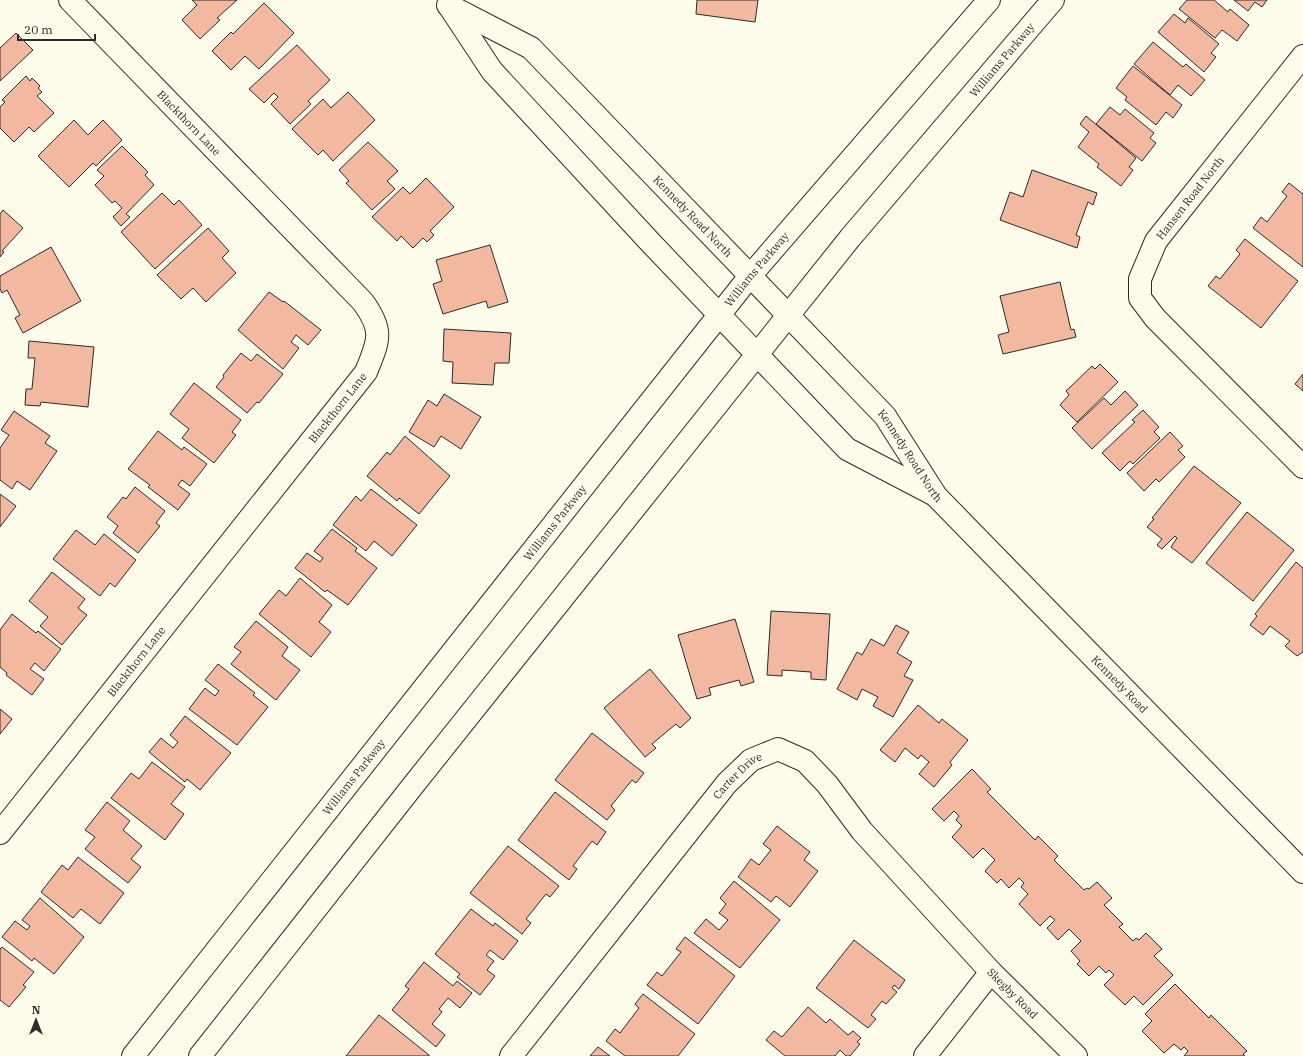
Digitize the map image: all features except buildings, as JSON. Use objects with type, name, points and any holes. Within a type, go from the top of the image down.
[{"type":"main road","name":"Blackthorn Lane","points":[[0,833],[366,372],[374,352],[378,333],[375,318],[363,302],[70,0]]},
{"type":"main road","name":"Williams Parkway","points":[[133,1056],[750,276],[989,0]]},
{"type":"main road","name":"Williams Parkway","points":[[200,1056],[415,783],[850,238],[1053,0]]},
{"type":"main road","name":"Kennedy Road North","points":[[446,2],[531,48],[885,416],[936,496]]},
{"type":"main road","name":"Kennedy Road North","points":[[446,2],[492,71],[640,231],[847,449],[936,496]]},
{"type":"main road","name":"Hansen Road North","points":[[1303,56],[1156,241],[1140,279],[1140,298],[1155,318],[1303,467]]},
{"type":"main road","name":"Kennedy Road","points":[[936,496],[1303,872]]},
{"type":"main road","name":"Carter Drive","points":[[511,1056],[727,783],[751,760],[778,749],[805,761],[827,784],[862,831],[991,972]]},
{"type":"main road","name":"Skegby Road","points":[[924,1056],[991,972],[1076,1056]]}]
